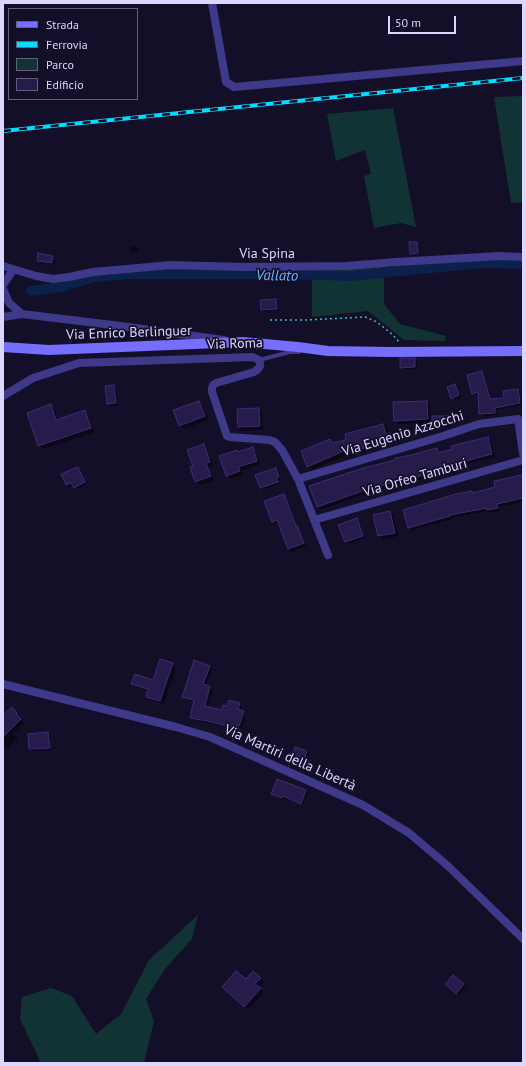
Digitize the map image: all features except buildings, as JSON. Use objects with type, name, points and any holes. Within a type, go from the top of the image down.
[{"type":"main road","name":"Via Enrico Berlinguer","points":[[3,347],[49,350],[243,342],[328,351]]},
{"type":"main road","name":"Via Roma","points":[[328,351],[523,351]]},
{"type":"street","points":[[212,3],[226,82],[234,88],[523,61]]},
{"type":"street","name":"Via Spina","points":[[3,266],[36,276],[53,279],[93,272],[171,265],[244,267],[346,266],[500,256],[523,257]]},
{"type":"street","points":[[3,286],[13,270]]},
{"type":"street","points":[[3,289],[9,303],[22,314]]},
{"type":"street","points":[[3,317],[22,314],[243,342]]},
{"type":"street","name":"Via Roma","points":[[3,396],[33,378],[79,363],[252,357],[258,360]]},
{"type":"street","points":[[258,360],[260,366],[254,372],[216,383],[214,385],[212,392],[227,436],[269,440],[275,442],[282,450],[298,479],[328,554]]},
{"type":"street","name":"Via Eugenio Azzocchi","points":[[298,479],[479,424],[518,419],[523,453]]},
{"type":"street","name":"Via Orfeo Tamburi","points":[[314,520],[523,460]]},
{"type":"street","name":"Via Martiri della Libertà","points":[[3,684],[176,727],[210,737],[363,805],[409,833],[448,866],[523,939]]},
{"type":"lane","name":"Via Roma","points":[[258,360],[290,352],[328,351]]},
{"type":"path","points":[[270,320],[365,317],[377,322],[393,335],[402,345],[404,352]]},
{"type":"green space","points":[[523,96],[523,202],[511,203],[494,97]]},
{"type":"green space","points":[[393,108],[416,227],[401,223],[374,228],[364,176],[371,174],[365,150],[336,161],[327,114]]},
{"type":"green space","points":[[382,266],[384,281],[384,304],[400,324],[446,336],[444,341],[404,340],[368,311],[312,317],[312,279],[310,269]]},
{"type":"green space","points":[[198,915],[192,939],[165,969],[146,999],[154,1021],[144,1063],[41,1063],[20,1019],[22,997],[51,988],[72,996],[96,1034],[121,1014],[149,960]]},
{"type":"waterway","name":"Vallato","points":[[31,291],[61,287],[94,277],[127,274],[287,274],[352,276],[482,263],[523,264]]},
{"type":"railway","points":[[3,131],[523,78]]}]
